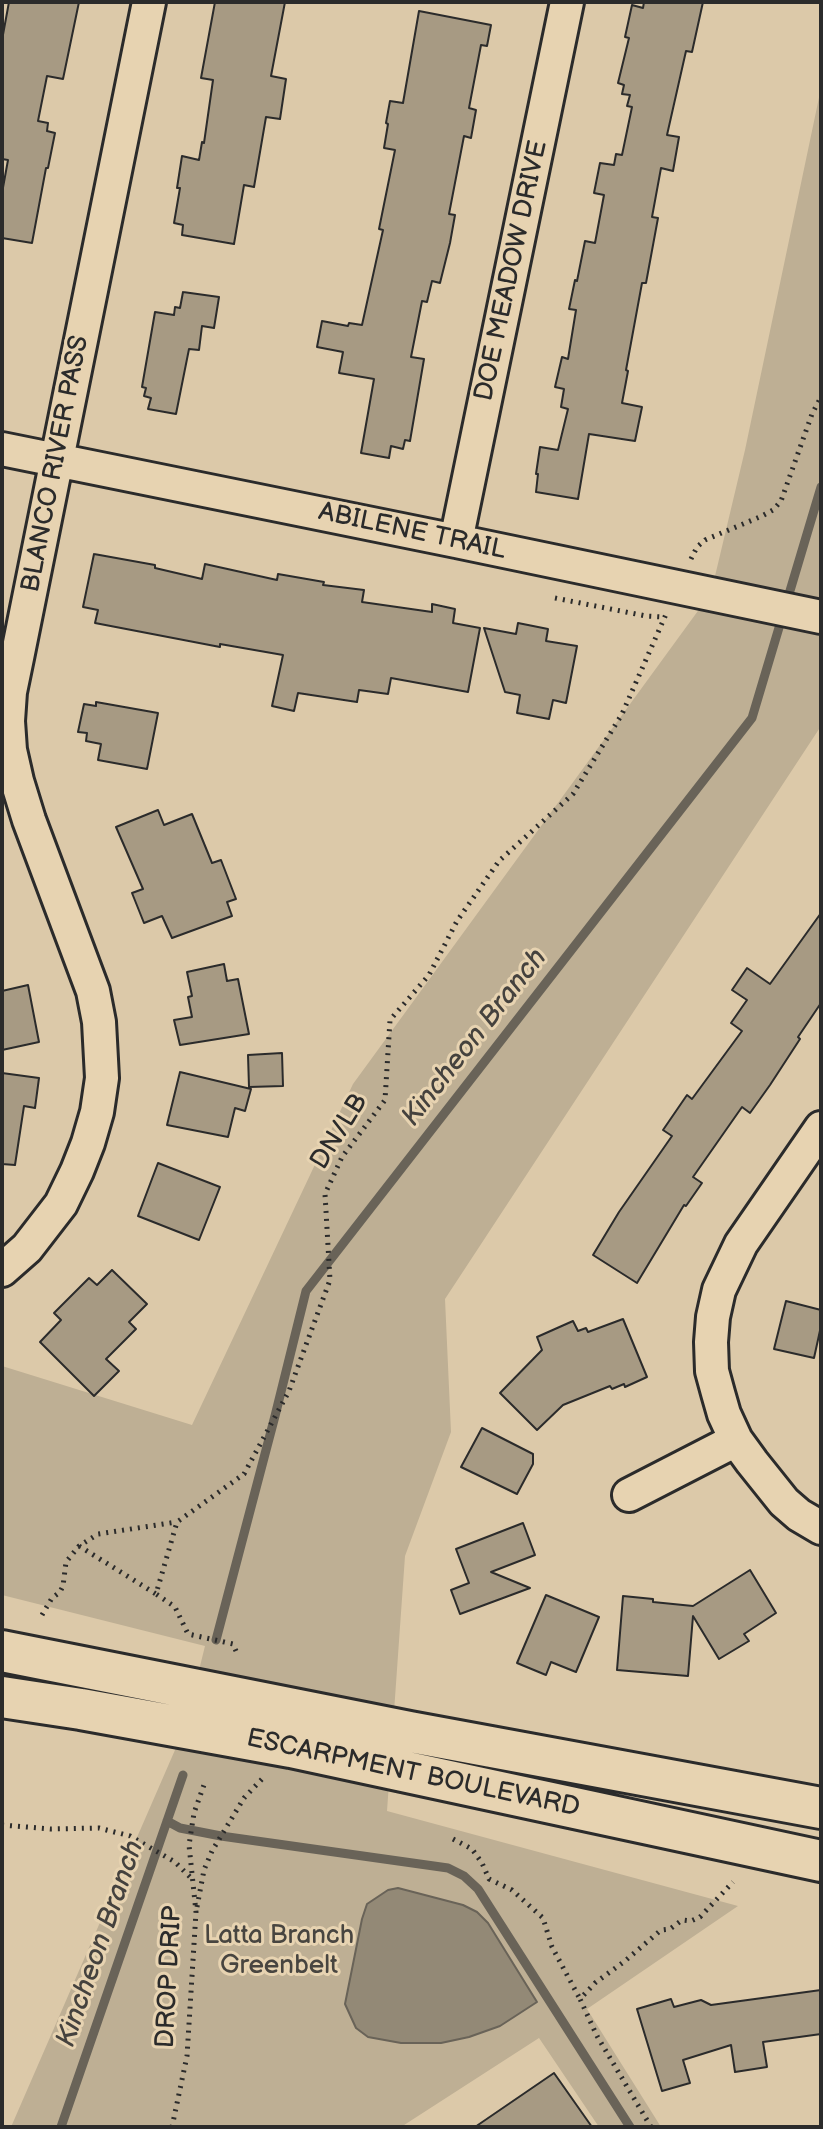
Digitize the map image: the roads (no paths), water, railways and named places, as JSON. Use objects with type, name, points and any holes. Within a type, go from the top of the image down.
[{"type":"main road","name":"ESCARPMENT BOULEVARD","points":[[2,1651],[462,1742],[821,1808]]},
{"type":"main road","name":"ESCARPMENT BOULEVARD","points":[[2,1697],[291,1747],[821,1861]]},
{"type":"street","name":"BLANCO RIVER PASS","points":[[2,1270],[27,1248],[61,1204],[88,1143],[102,1078],[99,1022],[93,991],[29,820],[10,750],[8,721],[10,692],[149,2]]},
{"type":"street","name":"DOE MEADOW DRIVE","points":[[456,541],[567,2]]},
{"type":"street","name":"ABILENE TRAIL","points":[[2,449],[456,541],[690,576],[821,617]]},
{"type":"street","points":[[821,1128],[741,1244],[719,1290],[711,1342],[712,1371],[724,1414],[736,1440],[784,1502],[821,1528]]},
{"type":"street","points":[[629,1495],[736,1440]]},
{"type":"waterway","name":"Kincheon Branch","points":[[216,1640],[306,1291],[752,718],[821,487]]},
{"type":"waterway","name":"Kincheon Branch","points":[[61,2127],[183,1775]]},
{"type":"waterway","points":[[167,1821],[180,1828],[221,1836],[448,1868],[464,1876],[478,1889],[630,2127]]},
{"type":"park label","name":"Latta Branch Greenbelt","points":[[279,1951]]}]
